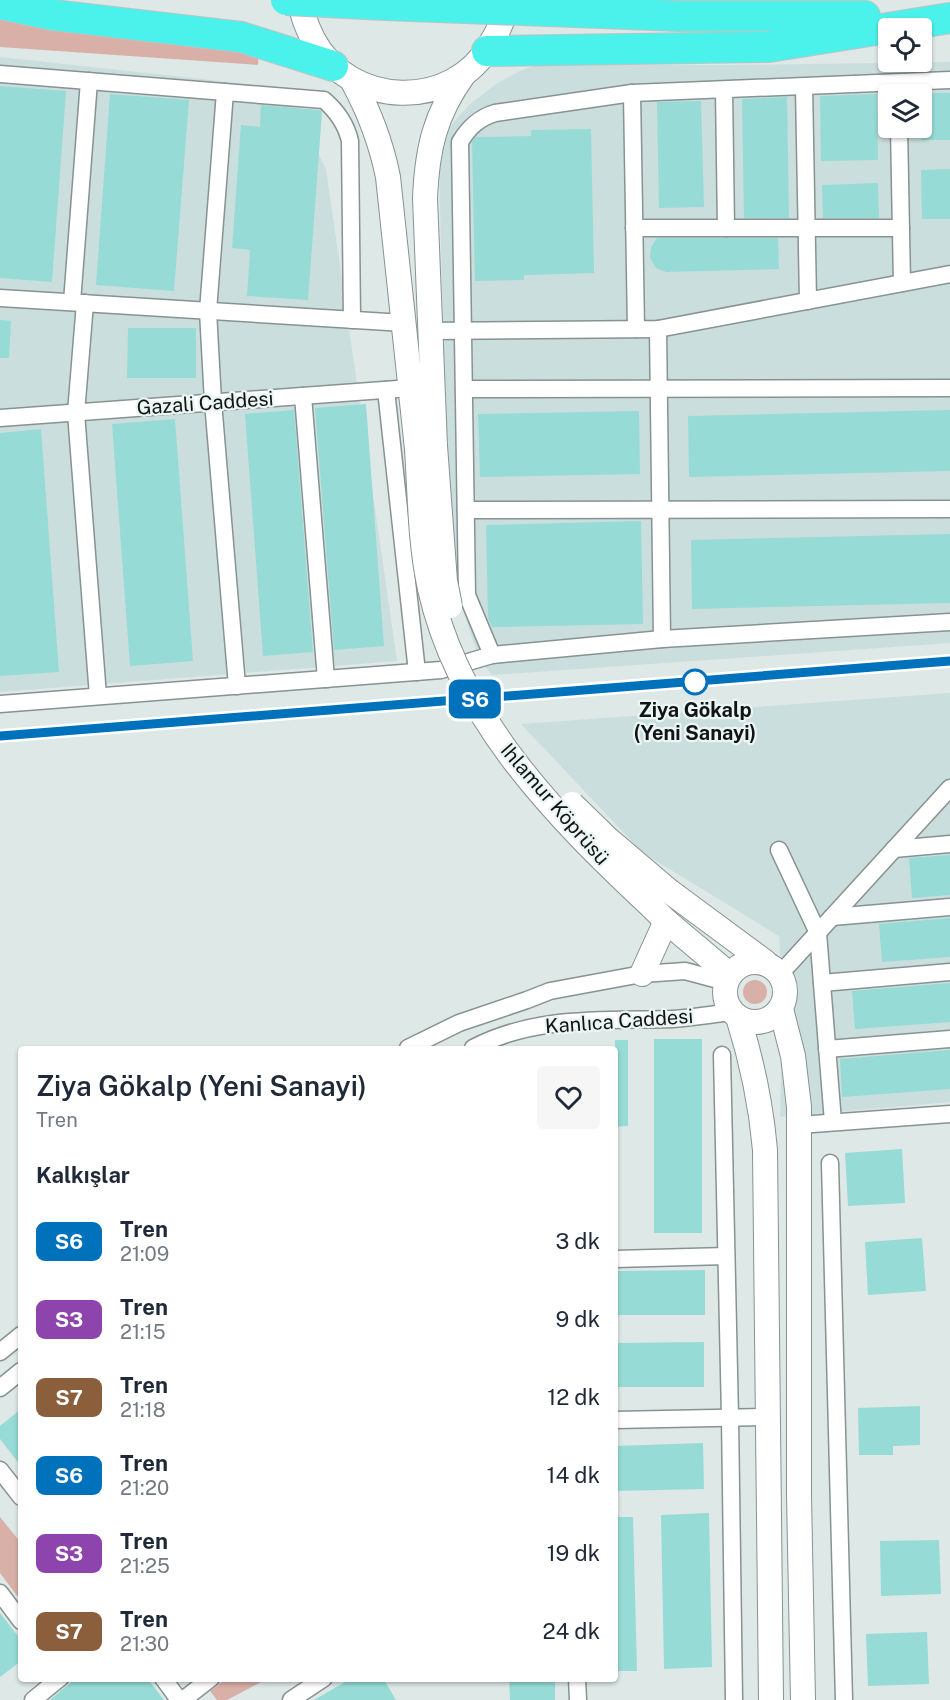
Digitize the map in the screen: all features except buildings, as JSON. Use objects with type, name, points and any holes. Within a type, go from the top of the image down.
[{"type":"highway","points":[[286,0],[680,15],[950,17]]},
{"type":"highway","points":[[0,4],[52,15],[242,37],[349,82]]},
{"type":"highway","points":[[487,51],[769,46],[950,17]]},
{"type":"street","points":[[301,0],[307,27],[318,48],[349,82],[380,142],[388,177],[411,388],[426,447]]},
{"type":"street","points":[[349,82],[397,94],[421,92],[443,86],[464,74],[487,51],[499,29],[506,0]]},
{"type":"street","points":[[426,447],[430,331],[425,198],[427,159],[440,115],[464,74]]},
{"type":"street","points":[[0,75],[324,100],[338,113],[350,141],[352,320]]},
{"type":"street","points":[[924,84],[950,80]]},
{"type":"street","points":[[88,81],[78,303],[76,412],[98,696]]},
{"type":"street","points":[[343,121],[349,82]]},
{"type":"street","points":[[492,655],[467,595],[460,142],[465,134],[479,120],[495,113],[632,93],[804,87],[878,88]]},
{"type":"street","points":[[804,87],[807,301]]},
{"type":"street","points":[[724,90],[726,228]]},
{"type":"street","points":[[225,92],[208,311],[213,402],[237,686]]},
{"type":"street","points":[[632,93],[636,329]]},
{"type":"street","points":[[899,138],[902,283]]},
{"type":"street","points":[[634,228],[901,228]]},
{"type":"street","points":[[430,331],[658,329],[950,274]]},
{"type":"street","points":[[0,298],[404,322]]},
{"type":"street","points":[[658,329],[662,639]]},
{"type":"street","name":"Gazali Caddesi","points":[[0,418],[411,388]]},
{"type":"street","points":[[464,389],[950,388]]},
{"type":"street","points":[[386,390],[417,672]]},
{"type":"street","points":[[303,396],[326,679]]},
{"type":"street","name":"Ihlamur Köprüsü","points":[[426,447],[423,544],[431,592],[449,647],[473,698],[495,735],[533,784],[589,846],[662,906]]},
{"type":"street","points":[[466,510],[950,509]]},
{"type":"street","points":[[0,704],[441,670],[492,655],[662,639],[950,622]]},
{"type":"street","points":[[773,968],[818,933],[950,788]]},
{"type":"street","points":[[894,849],[950,844]]},
{"type":"street","points":[[779,850],[818,933],[833,1122]]},
{"type":"street","points":[[662,906],[773,968],[786,986],[781,1009],[769,1019],[753,1022],[735,1015]]},
{"type":"street","points":[[642,974],[662,906]]},
{"type":"street","points":[[662,906],[728,978]]},
{"type":"street","points":[[832,917],[950,907]]},
{"type":"street","points":[[771,1700],[765,1150],[756,1083],[735,1015],[725,998],[728,978],[742,964],[750,962],[773,968]]},
{"type":"street","name":"Kanlıca Caddesi","points":[[412,1046],[459,1023],[550,991],[642,974],[685,971],[728,978]]},
{"type":"street","points":[[822,983],[950,972]]},
{"type":"street","points":[[781,1009],[793,1056],[798,1089],[799,1483],[803,1700]]},
{"type":"street","name":"Kanlıca Caddesi","points":[[478,1046],[513,1032],[561,1022],[735,1015]]},
{"type":"street","points":[[827,1049],[950,1039]]},
{"type":"street","points":[[722,1055],[734,1700]]},
{"type":"street","points":[[799,1125],[950,1114]]},
{"type":"street","points":[[830,1163],[844,1700]]},
{"type":"street","points":[[618,1259],[726,1256]]},
{"type":"street","points":[[0,1352],[18,1337]]},
{"type":"street","points":[[0,1388],[18,1373]]},
{"type":"street","points":[[618,1420],[768,1416]]},
{"type":"street","points":[[0,1470],[18,1493]]},
{"type":"street","points":[[0,1593],[18,1617]]},
{"type":"street","points":[[33,1700],[55,1682]]},
{"type":"street","points":[[166,1682],[181,1700],[206,1682]]},
{"type":"street","points":[[291,1700],[318,1682]]},
{"type":"street","points":[[577,1682],[578,1700]]},
{"type":"shaded area","points":[[0,18],[259,51],[258,65],[0,47]]},
{"type":"shaded area","points":[[0,57],[265,86],[294,107],[326,169],[397,661],[0,692]]},
{"type":"shaded area","points":[[932,62],[950,62],[950,643],[492,675],[483,664],[474,644],[459,592],[448,529],[439,164],[447,132],[470,104],[496,84],[537,65],[878,63],[878,72],[932,72]]},
{"type":"shaded area","points":[[950,693],[950,1102],[780,1117],[783,1008],[779,936],[643,853],[521,724]]},
{"type":"shaded area","points":[[755,980],[763,984],[767,992],[763,1000],[755,1004],[747,1000],[743,992],[747,984]]},
{"type":"shaded area","points":[[0,1517],[18,1539],[18,1597],[0,1573]]},
{"type":"shaded area","points":[[222,1682],[261,1682],[227,1700],[217,1700],[210,1691]]},
{"type":"railway","points":[[0,736],[950,661]]},
{"type":"train","name":"S6","points":[[0,736],[950,661]]},
{"type":"place","name":"Ziya Gökalp (Yeni Sanayi)","points":[[695,682]]}]
